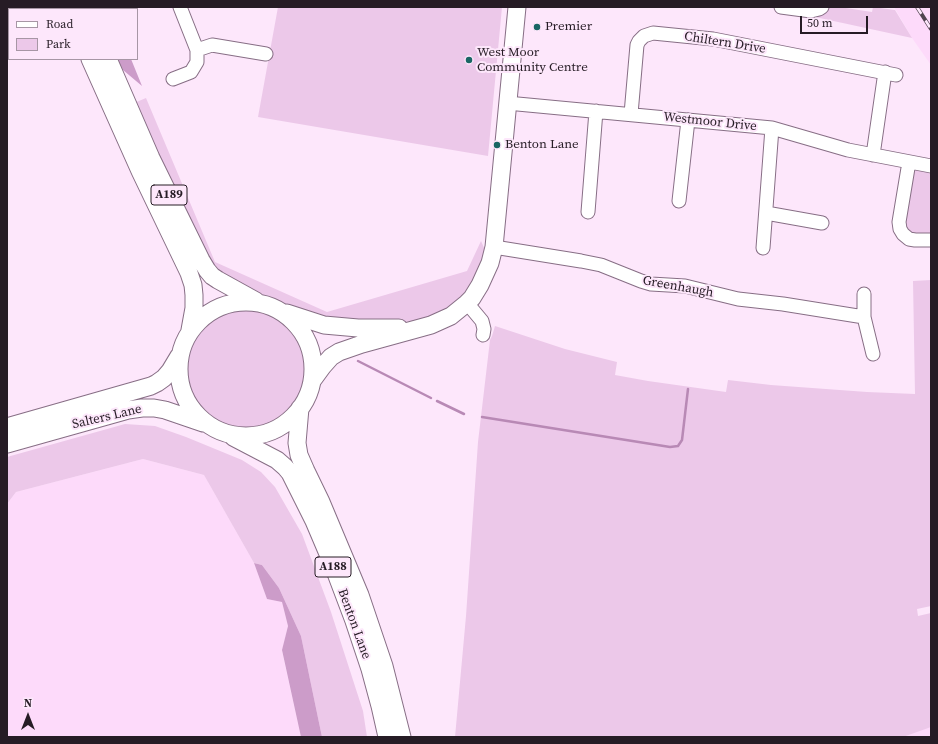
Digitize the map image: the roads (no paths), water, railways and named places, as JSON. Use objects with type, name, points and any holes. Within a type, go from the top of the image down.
[{"type":"main road","points":[[312,381],[323,366],[339,352],[431,325],[451,316],[467,303],[485,277],[494,247],[517,7]]},
{"type":"main road","name":"A189","points":[[90,60],[140,172],[189,273],[193,285],[194,295],[194,308],[190,331]]},
{"type":"main road","name":"A189","points":[[108,60],[151,158],[207,270],[218,280],[287,315],[302,330],[311,350],[313,371],[310,391],[306,400],[294,416],[278,428],[258,435],[238,436],[228,434],[217,430],[198,417],[185,398],[179,376],[180,353],[190,331],[206,314],[227,304],[239,302],[262,303]]},
{"type":"main road","points":[[278,310],[313,323],[336,327],[386,328],[431,325]]},
{"type":"main road","name":"Salters Lane","points":[[7,427],[150,386],[164,378],[170,371],[180,353]]},
{"type":"main road","name":"Salters Lane","points":[[7,444],[128,410],[142,408],[166,410],[207,424]]},
{"type":"main road","name":"Benton Lane","points":[[300,408],[298,451],[360,595],[384,666],[402,737]]},
{"type":"main road","name":"Benton Lane","points":[[228,434],[277,460],[286,467],[290,473],[314,521],[354,621],[370,669],[387,737]]},
{"type":"street","points":[[173,80],[191,72],[197,62],[197,50],[180,7]]},
{"type":"street","points":[[781,7],[811,11],[822,7]]},
{"type":"street","name":"Chiltern Drive","points":[[631,114],[637,45],[644,36],[653,33],[713,39],[890,73],[873,155]]},
{"type":"street","points":[[197,50],[212,45],[266,54]]},
{"type":"street","name":"Westmoor Drive","points":[[507,103],[772,128],[848,150],[931,166]]},
{"type":"street","points":[[588,212],[596,111]]},
{"type":"street","points":[[680,201],[688,120]]},
{"type":"street","points":[[764,248],[772,128]]},
{"type":"street","points":[[909,162],[899,222],[900,229],[909,239],[931,240]]},
{"type":"street","points":[[766,213],[822,223]]},
{"type":"street","name":"Greenhaugh","points":[[494,247],[601,265],[651,284],[685,286],[738,299],[864,316]]},
{"type":"street","points":[[864,294],[864,316],[873,354]]},
{"type":"street","points":[[467,303],[482,321],[484,329],[483,336]]},
{"type":"waterway","points":[[358,361],[431,398]]},
{"type":"waterway","points":[[482,417],[670,447],[678,446],[682,440],[688,389]]},
{"type":"waterway","points":[[437,401],[464,414]]},
{"type":"railway","points":[[917,7],[931,29]]},
{"type":"place","name":"Premier","points":[[537,27]]},
{"type":"place","name":"West Moor Community Centre","points":[[469,60]]},
{"type":"place","name":"Benton Lane","points":[[497,145]]}]
